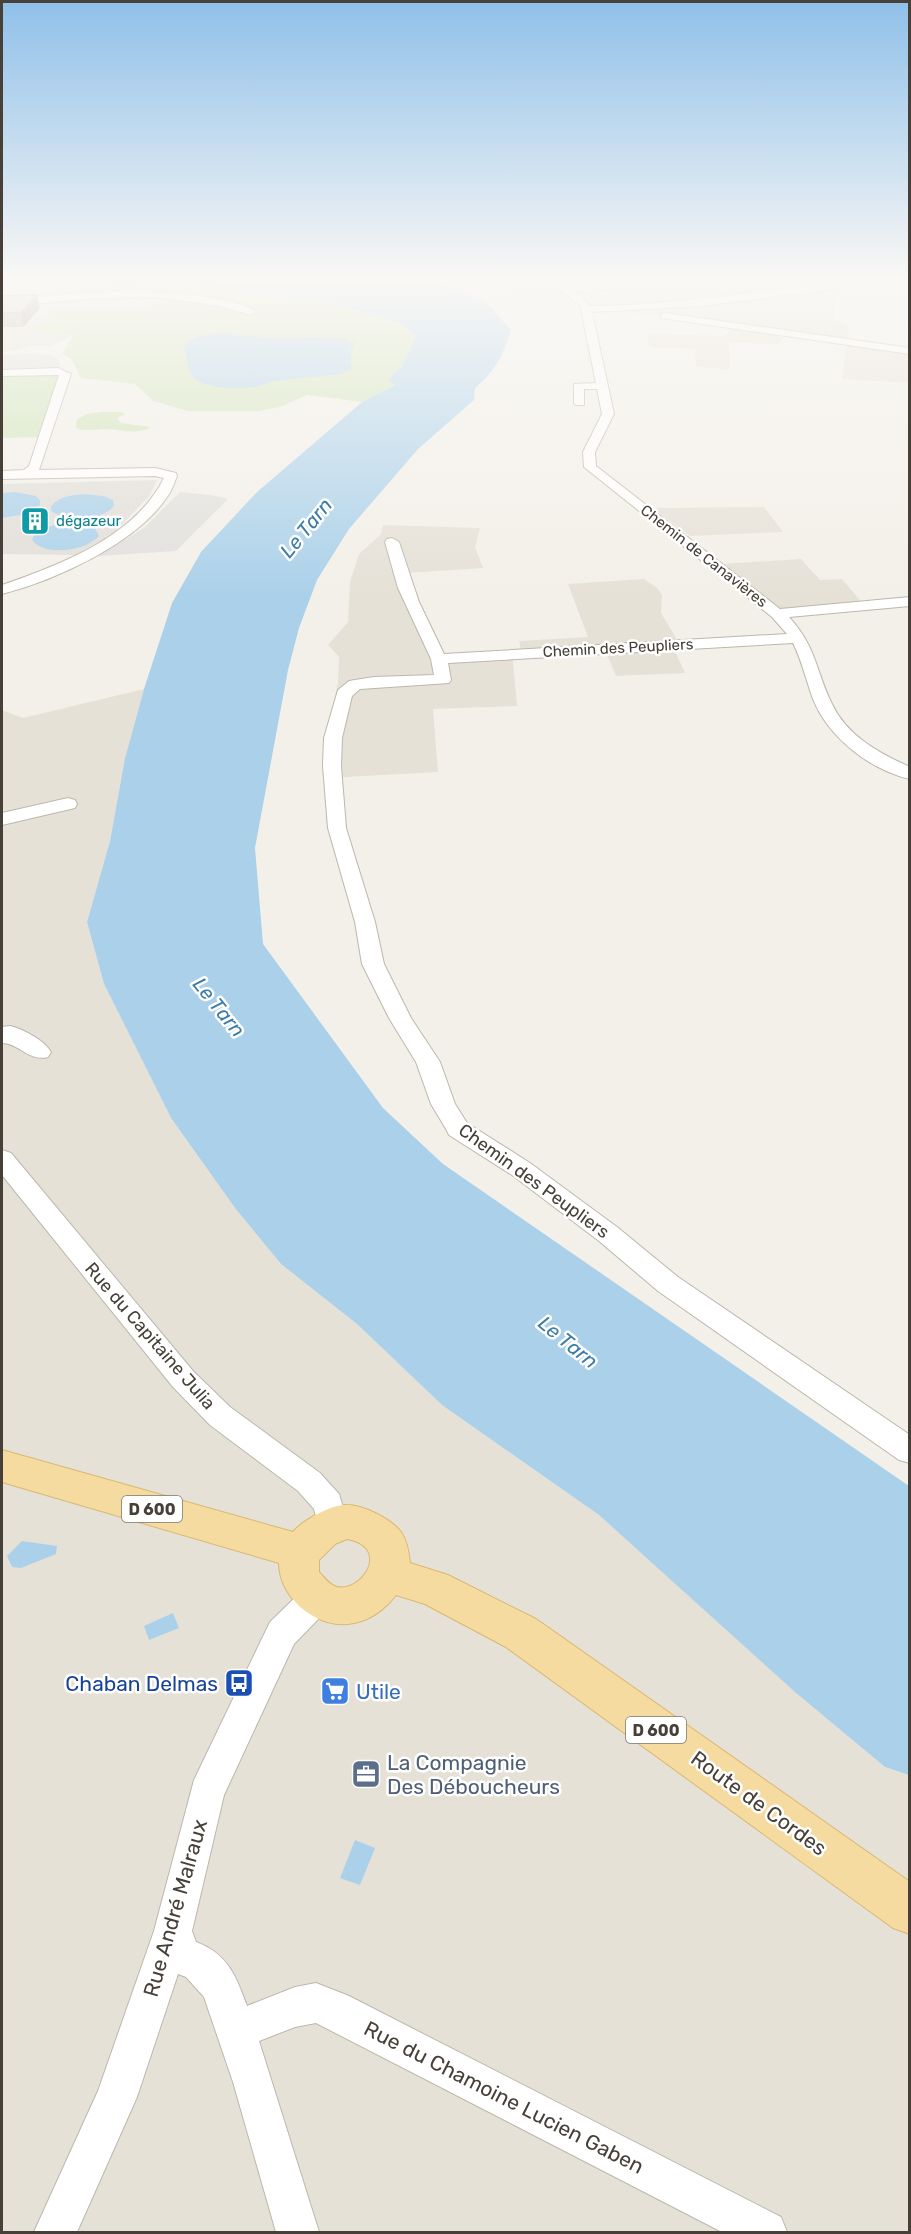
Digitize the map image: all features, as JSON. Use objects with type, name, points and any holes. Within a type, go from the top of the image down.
[{"type":"main road","name":"D 600","points":[[2,1466],[302,1552]]},
{"type":"main road","points":[[347,1522],[373,1529],[383,1538],[389,1550],[391,1562],[389,1575],[377,1592],[359,1603],[330,1604],[317,1598],[307,1589],[301,1578],[299,1565],[302,1552],[309,1540],[319,1531],[333,1524],[347,1522]]},
{"type":"main road","name":"Route de Cordes","points":[[389,1575],[434,1588],[521,1633],[909,1911]]},
{"type":"street","points":[[28,474],[34,467],[61,385]]},
{"type":"street","name":"Chemin de Canavières","points":[[602,385],[608,414],[589,452],[591,467],[777,614],[798,638],[810,662],[821,699],[837,726],[872,754],[909,774]]},
{"type":"street","points":[[579,400],[604,392]]},
{"type":"street","points":[[2,475],[155,472],[171,477],[148,512],[136,524],[56,571],[2,590]]},
{"type":"street","points":[[392,542],[396,564],[420,624],[439,659]]},
{"type":"street","points":[[777,614],[909,601]]},
{"type":"street","name":"Chemin des Peupliers","points":[[798,638],[439,659],[443,680],[374,682],[355,685],[344,694],[333,738],[332,766],[337,828],[365,922],[373,964],[400,1018],[428,1062],[443,1104],[458,1129],[556,1195],[608,1234],[668,1284],[909,1451]]},
{"type":"street","points":[[2,819],[68,804]]},
{"type":"street","points":[[2,1034],[4,1036],[10,1033],[40,1052]]},
{"type":"street","name":"Rue du Capitaine Julia","points":[[2,1159],[183,1379],[220,1416],[309,1482],[328,1503],[333,1524]]},
{"type":"street","name":"Rue André Malraux","points":[[55,2232],[116,2097],[173,1931],[207,1793],[282,1633],[317,1598]]},
{"type":"street","points":[[173,1931],[183,1957],[198,1962],[220,1985],[297,2232]]},
{"type":"street","name":"Rue du Chamoine Lucien Gaben","points":[[235,2030],[295,2007],[316,2003],[335,2010],[766,2232]]},
{"type":"shaded area","points":[[157,480],[150,495],[113,534],[76,555],[2,554],[2,484]]},
{"type":"shaded area","points":[[180,492],[228,499],[176,551],[98,556],[144,528]]},
{"type":"shaded area","points":[[764,507],[783,532],[690,536],[652,508]]},
{"type":"shaded area","points":[[383,525],[480,528],[475,547],[483,568],[406,573],[445,654],[512,651],[517,706],[433,709],[438,772],[327,778],[327,734],[338,682],[339,657],[328,645],[348,622],[350,582],[359,554],[381,534]]},
{"type":"shaded area","points":[[801,559],[820,580],[842,579],[863,604],[779,611],[721,564]]},
{"type":"shaded area","points":[[644,579],[657,588],[662,595],[661,613],[679,643],[521,650],[519,641],[588,637],[568,584]]},
{"type":"shaded area","points":[[674,649],[685,673],[616,676],[606,652]]},
{"type":"shaded area","points":[[144,689],[125,758],[110,841],[87,922],[104,984],[171,1118],[235,1208],[281,1264],[357,1324],[442,1405],[599,1515],[885,1767],[909,1775],[909,2232],[2,2232],[2,710],[23,718]]},
{"type":"green space","points":[[2,385],[58,385],[42,437],[2,438]]},
{"type":"green space","points":[[136,385],[395,385],[362,402],[307,395],[280,407],[259,411],[188,411],[153,401]]},
{"type":"green space","points":[[122,412],[125,414],[117,418],[121,423],[151,427],[134,432],[76,428],[77,419],[87,414]]},
{"type":"water","points":[[210,385],[261,385],[244,388]]},
{"type":"water","name":"Le Tarn","points":[[395,385],[478,385],[475,388],[474,400],[418,449],[349,529],[317,580],[299,628],[288,670],[255,848],[263,944],[383,1108],[443,1164],[909,1486],[909,1775],[885,1767],[795,1692],[599,1515],[442,1405],[357,1324],[281,1264],[235,1208],[171,1118],[104,984],[87,922],[110,841],[125,758],[144,689],[172,603],[201,552],[257,492],[362,402]]},
{"type":"water","points":[[16,492],[36,496],[40,500],[40,505],[26,514],[2,518],[2,493]]},
{"type":"water","points":[[85,494],[103,496],[113,500],[114,506],[101,515],[84,518],[66,517],[51,511],[54,503],[62,498]]},
{"type":"water","points":[[74,523],[95,528],[99,536],[85,545],[66,550],[46,549],[32,540],[44,528]]},
{"type":"water","points":[[22,1541],[57,1546],[56,1554],[21,1568],[12,1567],[7,1556]]},
{"type":"water","points":[[173,1613],[179,1628],[149,1640],[144,1626]]},
{"type":"water","points":[[355,1840],[375,1848],[360,1885],[340,1878]]},
{"type":"place","name":"dégazeur","points":[[35,521]]},
{"type":"place","name":"Chaban Delmas","points":[[239,1683]]},
{"type":"place","name":"Utile","points":[[335,1691]]},
{"type":"place","name":"La Compagnie Des Déboucheurs","points":[[366,1774]]}]
